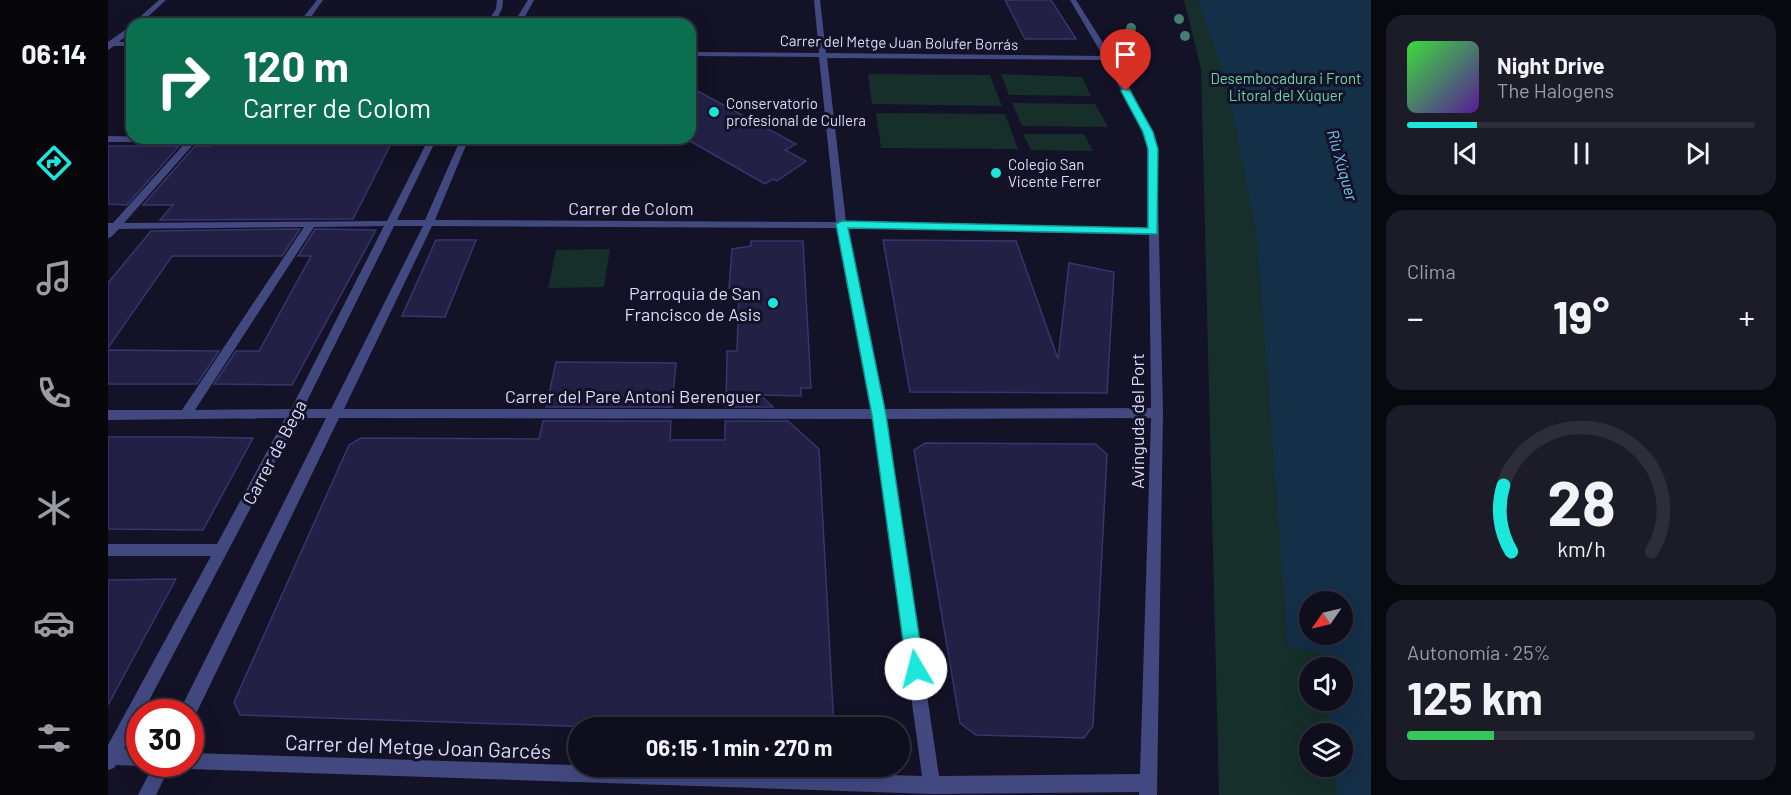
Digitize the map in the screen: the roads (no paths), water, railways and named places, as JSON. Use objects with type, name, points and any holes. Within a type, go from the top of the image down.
[{"type":"street","points":[[143,18],[164,0]]},
{"type":"street","points":[[306,18],[320,0]]},
{"type":"street","points":[[494,18],[499,9],[500,0]]},
{"type":"street","points":[[520,18],[531,0]]},
{"type":"street","points":[[817,0],[842,224],[879,415],[932,785]]},
{"type":"street","name":"Avinguda del Port","points":[[1073,0],[1148,132],[1153,149],[1157,414],[1148,789]]},
{"type":"street","points":[[110,45],[126,32]]},
{"type":"street","points":[[110,45],[126,44]]},
{"type":"street","name":"Carrer del Metge Juan Bolufer Borrás","points":[[696,54],[1108,58]]},
{"type":"street","points":[[108,139],[126,139]]},
{"type":"street","points":[[108,236],[112,226],[189,144]]},
{"type":"street","name":"Carrer de Bega","points":[[109,758],[295,412],[393,222],[430,144]]},
{"type":"street","name":"Carrer de Bega","points":[[194,699],[429,223],[462,144]]},
{"type":"street","name":"Carrer de Colom","points":[[112,226],[393,222],[842,224],[1154,232]]},
{"type":"street","points":[[186,414],[312,223]]},
{"type":"street","name":"Carrer del Pare Antoni Berenguer","points":[[108,415],[295,412],[1157,414]]},
{"type":"street","points":[[108,550],[221,550]]},
{"type":"street","points":[[109,758],[126,758]]},
{"type":"street","name":"Carrer del Metge Joan Garcés","points":[[204,761],[932,785],[1148,789]]},
{"type":"street","points":[[147,795],[156,777]]},
{"type":"water","name":"Riu Xúquer","points":[[1198,0],[1371,0],[1371,795],[1337,795],[1335,777],[1353,777],[1353,723],[1330,723],[1329,711],[1353,711],[1353,657],[1323,657],[1323,653],[1288,646],[1257,237],[1226,80]]},
{"type":"place","name":"Conservatorio profesional de Cullera","points":[[714,112]]},
{"type":"place","name":"Colegio San Vicente Ferrer","points":[[996,173]]},
{"type":"place","name":"Parroquia de San Francisco de Asis","points":[[773,303]]},
{"type":"park label","name":"Desembocadura i Front Litoral del Xúquer","points":[[1286,86]]}]
